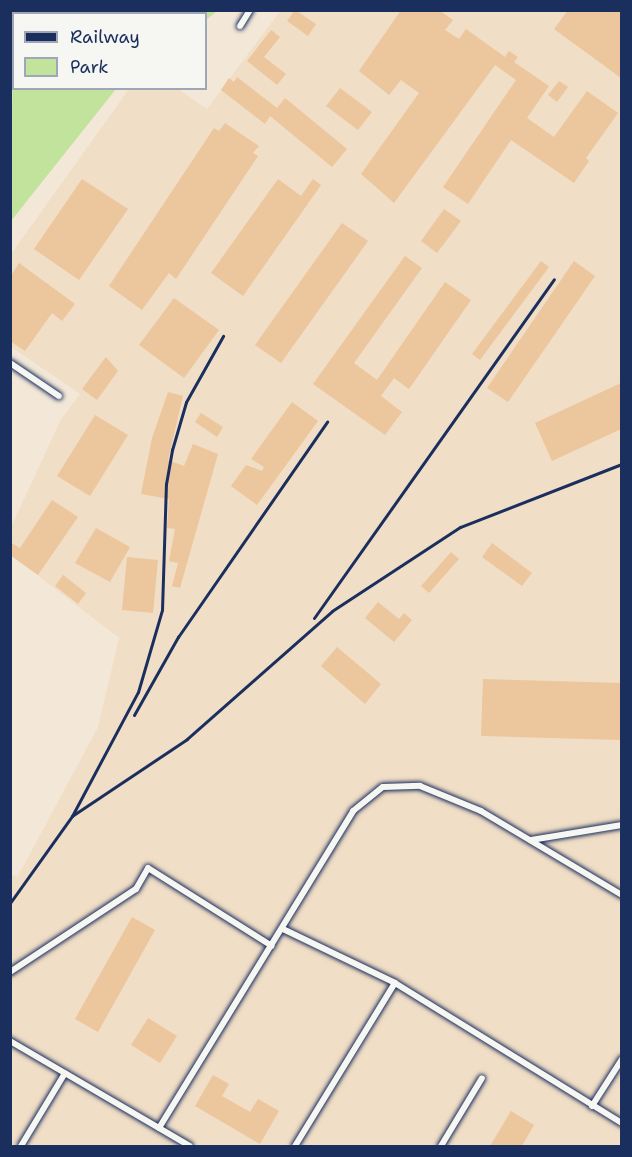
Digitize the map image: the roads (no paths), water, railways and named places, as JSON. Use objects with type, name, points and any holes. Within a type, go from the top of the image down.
[{"type":"lane","points":[[240,26],[250,10]]},
{"type":"lane","points":[[10,363],[59,396]]},
{"type":"lane","points":[[159,1128],[283,929],[353,811],[383,787],[420,786],[443,793],[531,840],[621,895]]},
{"type":"lane","points":[[531,840],[621,825]]},
{"type":"lane","points":[[10,972],[136,889],[148,868],[272,946]]},
{"type":"lane","points":[[283,929],[395,983],[621,1123]]},
{"type":"lane","points":[[295,1146],[395,983]]},
{"type":"lane","points":[[10,1041],[190,1146]]},
{"type":"lane","points":[[592,1106],[621,1059]]},
{"type":"lane","points":[[21,1146],[65,1073]]},
{"type":"lane","points":[[441,1146],[482,1078]]},
{"type":"railway","points":[[314,618],[554,279]]},
{"type":"railway","points":[[10,903],[72,816],[138,692],[162,610],[166,484],[172,450],[186,402],[223,336]]},
{"type":"railway","points":[[134,715],[178,637],[327,422]]},
{"type":"railway","points":[[72,816],[187,739],[332,611],[460,527],[622,464]]}]
